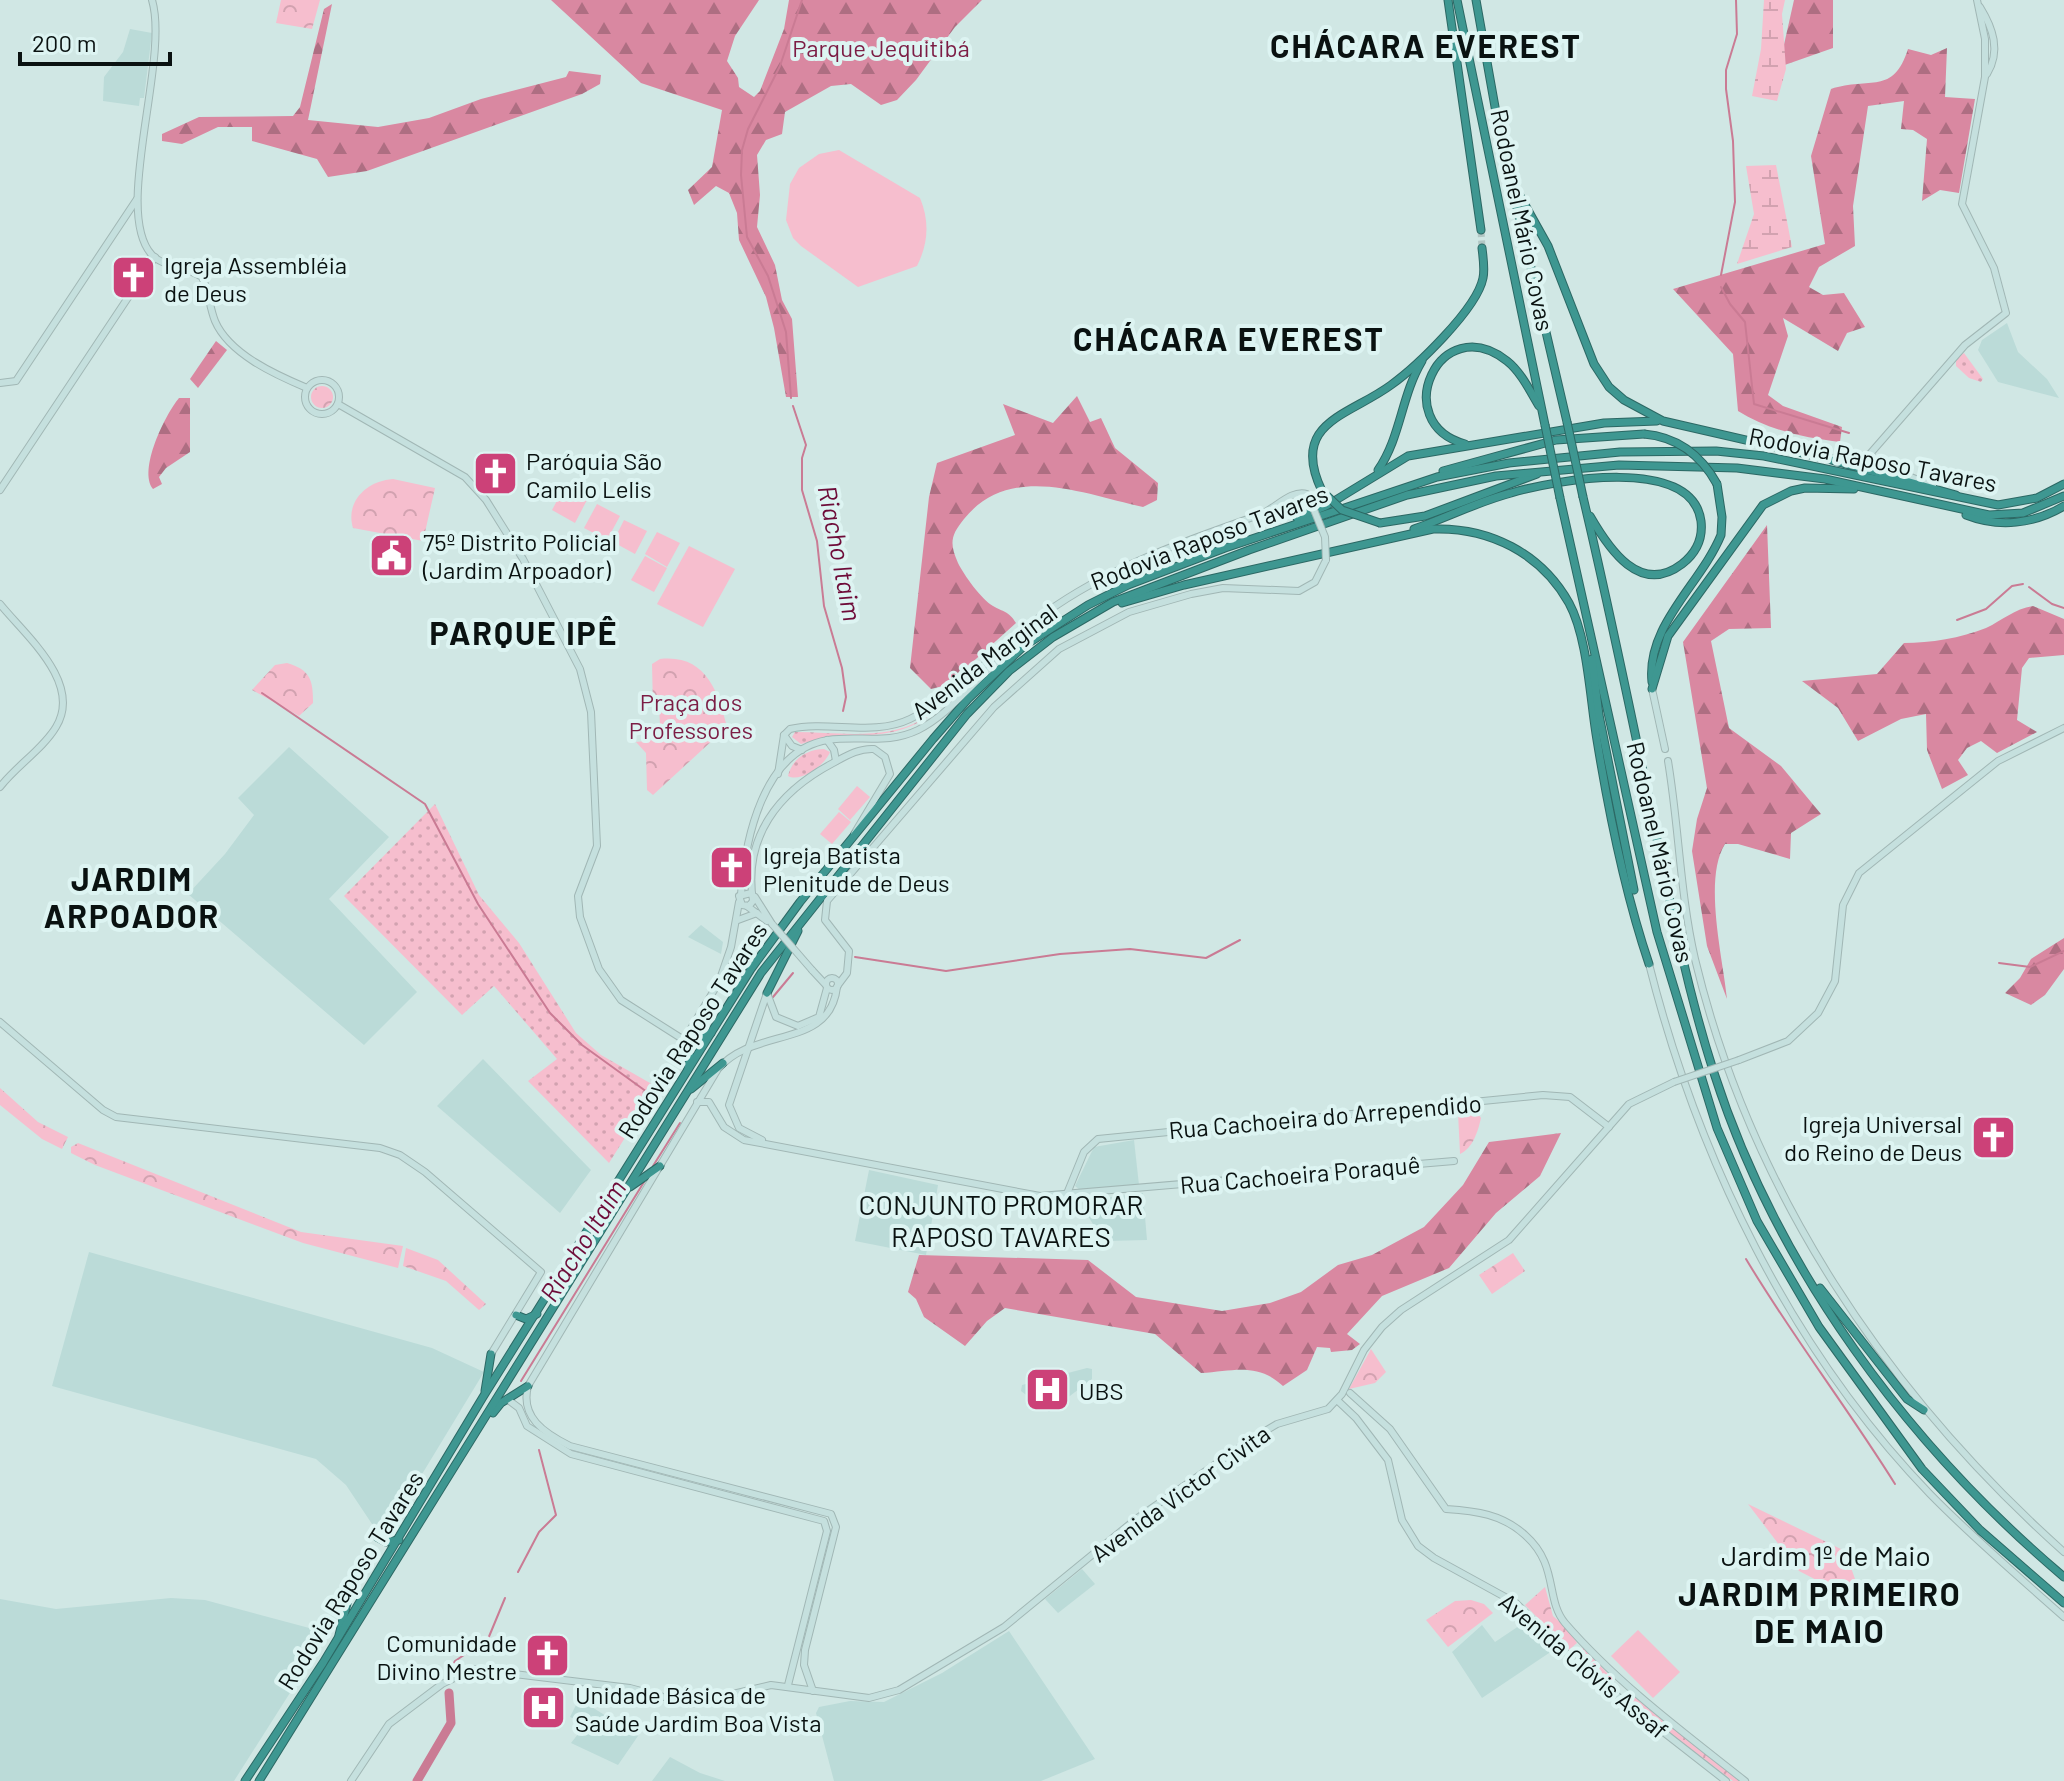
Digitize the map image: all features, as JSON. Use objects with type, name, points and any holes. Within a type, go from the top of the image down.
[{"type":"highway","points":[[1448,0],[1481,230]]},
{"type":"highway","name":"Rodoanel Mário Covas","points":[[1457,0],[1560,498],[1657,932],[1717,1128],[1757,1221],[1781,1267],[1874,1408],[1937,1486],[2064,1603]]},
{"type":"highway","name":"Rodoanel Mário Covas","points":[[1474,0],[1510,178],[1567,422],[1679,948],[1715,1075],[1756,1178],[1811,1280],[1892,1401],[2006,1526],[2064,1577]]},
{"type":"highway","points":[[1510,178],[1548,246],[1602,378],[1624,400],[1663,421]]},
{"type":"highway","points":[[1482,248],[1481,286],[1426,353],[1393,384],[1336,415],[1323,428],[1312,457],[1313,473],[1322,491],[1342,510],[1380,523],[1425,516],[1557,469]]},
{"type":"highway","points":[[1471,445],[1444,433],[1436,425],[1426,401],[1426,387],[1436,364],[1454,351],[1482,348],[1509,363],[1542,411]]},
{"type":"highway","points":[[1377,472],[1391,452],[1402,403],[1426,353]]},
{"type":"highway","points":[[1244,542],[1326,506],[1377,472],[1408,456],[1604,423],[1663,421],[1824,458],[1981,504]]},
{"type":"highway","points":[[1414,482],[1522,447],[1556,440],[1644,434],[1683,445],[1698,456],[1717,484],[1722,517],[1721,535],[1660,635],[1652,654],[1652,689]]},
{"type":"highway","name":"Rodovia Raposo Tavares","points":[[245,1779],[399,1540],[483,1397],[539,1313],[764,951],[955,714],[1024,646],[1088,605],[1128,585],[1414,482],[1509,463],[1592,454],[1716,451],[1790,461],[1981,504],[2018,504],[2064,484]]},
{"type":"highway","name":"Rodovia Raposo Tavares","points":[[259,1781],[761,973],[986,694],[1032,653],[1093,613],[1150,586],[1407,495],[1459,482],[1557,469],[1694,465],[1786,474],[1953,510],[2006,516],[2041,507],[2064,496]]},
{"type":"highway","points":[[1381,539],[1532,487],[1638,478],[1661,480],[1690,496],[1701,521],[1700,539],[1696,550],[1679,566],[1654,575],[1640,572],[1629,567],[1608,547],[1585,508]]},
{"type":"highway","points":[[1652,689],[1668,636],[1763,505],[1805,488],[1876,491]]},
{"type":"highway","points":[[1953,510],[1975,519],[2017,524],[2064,506]]},
{"type":"highway","points":[[1093,613],[1184,585],[1433,529],[1487,535],[1532,560],[1567,599],[1577,621],[1602,766],[1649,964]]},
{"type":"highway","points":[[1593,649],[1592,675],[1599,715],[1649,964]]},
{"type":"highway","points":[[767,993],[812,908]]},
{"type":"highway","points":[[687,1075],[690,1056],[684,1040],[699,1040],[714,1030]]},
{"type":"highway","points":[[689,1090],[725,1062]]},
{"type":"highway","points":[[625,1191],[656,1168]]},
{"type":"highway","points":[[1811,1280],[1848,1320],[1907,1399],[1924,1410]]},
{"type":"highway","points":[[516,1315],[526,1319],[539,1313]]},
{"type":"highway","points":[[483,1397],[491,1354]]},
{"type":"highway","points":[[478,1428],[484,1427],[497,1407],[528,1386]]},
{"type":"highway","points":[[377,1537],[386,1542],[399,1540]]},
{"type":"highway","points":[[339,1635],[353,1580]]},
{"type":"main road","points":[[152,0],[157,37],[140,196],[142,235],[155,257],[202,277],[215,322],[225,336],[256,361],[307,388]]},
{"type":"main road","points":[[1869,455],[1965,345],[2006,313],[1994,268],[1962,204],[1985,77],[1993,64],[1995,46],[1978,2]]},
{"type":"main road","points":[[0,383],[16,381],[140,196]]},
{"type":"main road","points":[[0,490],[155,257]]},
{"type":"main road","points":[[317,381],[329,381],[338,390],[338,404],[329,413],[312,412],[305,403],[307,388],[317,381]]},
{"type":"main road","points":[[338,404],[465,477],[486,500],[523,559],[580,669],[591,712],[597,846],[578,896],[580,917],[597,964],[621,1000],[684,1040],[719,982],[743,902],[752,894]]},
{"type":"main road","points":[[1824,458],[1869,455],[1891,469],[1948,492]]},
{"type":"main road","name":"Avenida Marginal","points":[[778,774],[784,735],[794,728],[883,727],[909,719],[944,696],[1013,637],[1099,579],[1174,545],[1265,512],[1297,493],[1309,497],[1325,537],[1326,560]]},
{"type":"main road","name":"Rodovia Raposo Tavares","points":[[528,1386],[656,1168],[725,1062],[748,1045],[818,1025],[833,1003],[837,986],[849,963],[846,944],[825,920],[827,901],[984,718],[1039,664],[1082,634],[1152,604],[1223,588],[1299,591],[1315,582],[1326,560]]},
{"type":"main road","points":[[0,604],[60,683],[60,718],[52,732],[0,787]]},
{"type":"main road","name":"Avenida Marginal","points":[[743,902],[756,814],[778,774],[802,750],[826,740],[874,742],[913,733],[931,722],[999,659],[1024,646]]},
{"type":"main road","points":[[1652,689],[1665,749]]},
{"type":"main road","points":[[1337,1400],[1364,1350],[1382,1327],[1401,1310],[1509,1240],[1637,1097],[1788,1041],[1818,1013],[1835,981],[1843,905],[1859,873],[1998,761],[2064,728]]},
{"type":"main road","points":[[784,735],[795,748],[802,750]]},
{"type":"main road","points":[[826,740],[834,750],[836,761]]},
{"type":"main road","points":[[743,902],[753,903],[753,857],[764,826],[788,785],[836,761],[874,749],[885,757],[890,768],[887,783],[858,822],[853,838]]},
{"type":"main road","points":[[1668,761],[1696,961],[1722,1053],[1744,1113],[1783,1196],[1828,1274],[1877,1349],[1924,1410],[1973,1465],[2064,1552]]},
{"type":"main road","points":[[778,774],[788,785]]},
{"type":"main road","points":[[751,878],[758,901]]},
{"type":"main road","points":[[752,894],[772,925]]},
{"type":"main road","points":[[743,902],[772,925],[813,971],[837,986]]},
{"type":"main road","points":[[737,921],[758,913]]},
{"type":"main road","points":[[767,993],[776,1017],[788,1025],[802,1026],[821,1013],[828,982],[849,963]]},
{"type":"main road","points":[[1649,964],[1696,1115],[1750,1236],[1828,1366],[1929,1493],[2064,1617]]},
{"type":"main road","name":"Rua Cachoeira Poraquê","points":[[767,993],[730,1096],[730,1112],[739,1128],[769,1143]]},
{"type":"main road","points":[[0,1022],[103,1110],[116,1117],[358,1144],[400,1155],[541,1272],[491,1354]]},
{"type":"main road","points":[[725,1062],[744,1058]]},
{"type":"main road","name":"Rua Cachoeira do Arrependido","points":[[1066,1196],[1084,1152],[1098,1139],[1561,1095],[1579,1102],[1609,1127]]},
{"type":"main road","name":"Rua Cachoeira Poraquê","points":[[697,1102],[712,1105],[724,1127],[737,1138],[1027,1195],[1066,1196],[1454,1161]]},
{"type":"main road","points":[[525,1417],[528,1386]]},
{"type":"main road","points":[[1350,1393],[1390,1429],[1446,1509],[1490,1514],[1533,1543],[1553,1579],[1560,1615],[1661,1715],[1745,1781]]},
{"type":"main road","points":[[507,1399],[517,1405],[525,1417],[565,1444],[603,1458],[826,1511],[834,1518],[836,1527],[805,1650],[805,1670],[813,1691]]},
{"type":"main road","name":"Avenida Victor Civita","points":[[351,1781],[389,1724],[442,1684],[473,1669],[616,1686],[690,1704],[718,1700],[751,1687],[788,1685],[869,1698],[889,1695],[1010,1622],[1143,1514],[1252,1439],[1277,1424],[1317,1414],[1337,1400]]},
{"type":"main road","name":"Avenida Clóvis Assaf","points":[[1337,1400],[1388,1460],[1402,1520],[1418,1546],[1516,1603],[1580,1667],[1726,1781]]},
{"type":"main road","points":[[714,1486],[821,1519],[827,1526],[788,1685]]},
{"type":"main road","points":[[791,1670],[805,1670]]},
{"type":"shaded area","points":[[130,29],[152,33],[144,98],[140,98],[139,106],[103,101],[104,77],[123,52]]},
{"type":"shaded area","points":[[2007,323],[2018,352],[2047,379],[2059,398],[1998,382],[1978,350],[1982,340]]},
{"type":"shaded area","points":[[289,747],[389,837],[329,899],[417,992],[364,1045],[188,894],[225,854],[254,815],[238,798]]},
{"type":"shaded area","points":[[701,925],[723,942],[721,954],[688,937]]},
{"type":"shaded area","points":[[483,1059],[591,1170],[560,1213],[437,1106]]},
{"type":"shaded area","points":[[1134,1140],[1139,1185],[1080,1190],[1075,1186],[1094,1147]]},
{"type":"shaded area","points":[[869,1170],[938,1185],[926,1255],[855,1241]]},
{"type":"shaded area","points":[[1143,1193],[1147,1240],[1107,1241],[1101,1237],[1083,1208],[1105,1198]]},
{"type":"shaded area","points":[[89,1252],[432,1348],[484,1372],[413,1489],[404,1487],[376,1530],[346,1485],[316,1459],[52,1386]]},
{"type":"shaded area","name":"UBS","points":[[1092,1369],[1092,1379],[1049,1412],[1021,1391],[1022,1385]]},
{"type":"shaded area","points":[[1082,1569],[1095,1584],[1058,1613],[1045,1599]]},
{"type":"shaded area","points":[[1933,1585],[1933,1594],[1876,1595],[1876,1586]]},
{"type":"shaded area","points":[[171,1598],[205,1600],[328,1633],[234,1781],[0,1781],[0,1599],[56,1609]]},
{"type":"shaded area","points":[[1528,1620],[1555,1649],[1482,1698],[1452,1652],[1482,1625],[1495,1642]]},
{"type":"shaded area","points":[[1009,1631],[1095,1759],[1041,1781],[834,1781],[816,1713],[819,1707],[850,1701],[884,1702],[942,1673]]},
{"type":"shaded area","points":[[579,1699],[638,1736],[618,1765],[571,1743],[586,1724],[570,1717]]},
{"type":"shaded area","points":[[670,1757],[700,1773],[725,1781],[652,1781]]},
{"type":"green space","points":[[281,0],[320,0],[312,29],[276,23]]},
{"type":"green space","name":"Parque Jequitibá","points":[[551,0],[759,0],[735,36],[727,61],[738,78],[739,87],[754,97],[760,91],[784,29],[789,0],[982,0],[955,27],[916,80],[897,100],[881,105],[851,84],[831,86],[785,112],[782,134],[766,140],[757,155],[760,195],[757,227],[775,265],[782,300],[792,319],[798,397],[786,397],[766,297],[739,240],[737,213],[729,193],[716,186],[694,205],[688,190],[712,167],[722,110],[641,83]]},
{"type":"green space","points":[[1764,0],[1785,0],[1782,14],[1786,69],[1777,101],[1752,96],[1761,49]]},
{"type":"green space","points":[[1794,0],[1833,0],[1833,48],[1779,67]]},
{"type":"green space","points":[[332,4],[308,120],[378,127],[429,118],[481,99],[566,77],[569,71],[601,75],[600,84],[582,94],[367,171],[328,177],[317,159],[252,141],[252,127],[218,127],[182,144],[162,141],[162,134],[199,117],[293,116],[300,107],[324,9]]},
{"type":"green space","points":[[1947,48],[1945,97],[1975,99],[1959,193],[1940,190],[1922,201],[1927,139],[1913,130],[1901,129],[1904,101],[1868,106],[1853,206],[1855,246],[1819,267],[1809,287],[1823,295],[1844,293],[1865,327],[1847,333],[1838,351],[1783,318],[1788,336],[1768,395],[1783,406],[1842,427],[1840,442],[1787,432],[1750,418],[1738,411],[1733,354],[1673,289],[1825,244],[1811,156],[1831,89],[1887,79],[1902,64],[1908,49],[1931,55]]},
{"type":"green space","points":[[839,150],[920,198],[926,233],[917,266],[858,287],[793,238],[786,220],[790,184],[799,168],[819,154]]},
{"type":"green space","points":[[1776,165],[1792,247],[1737,264],[1754,214],[1746,166]]},
{"type":"green space","points":[[216,341],[227,350],[198,388],[190,379]]},
{"type":"green space","points":[[1964,353],[1983,379],[1981,382],[1969,378],[1956,366],[1956,359]]},
{"type":"green space","points":[[318,386],[326,386],[333,397],[326,408],[318,408],[311,401],[311,393]]},
{"type":"green space","points":[[1077,396],[1090,422],[1101,418],[1115,448],[1158,483],[1157,500],[1143,507],[1072,490],[1025,487],[1003,491],[982,502],[956,530],[953,550],[978,592],[1016,623],[947,685],[931,689],[910,668],[929,497],[937,463],[1015,435],[1003,404],[1053,423]]},
{"type":"green space","points":[[179,398],[190,398],[190,452],[166,468],[159,477],[162,484],[153,489],[149,480],[151,456],[161,429]]},
{"type":"green space","points":[[393,479],[435,488],[423,541],[353,528],[352,509],[360,494],[375,484]]},
{"type":"green space","points":[[565,486],[588,498],[575,523],[552,510]]},
{"type":"green space","points":[[597,504],[620,516],[607,540],[584,528]]},
{"type":"green space","points":[[624,520],[647,531],[635,554],[613,542]]},
{"type":"green space","points":[[1767,525],[1771,628],[1729,629],[1711,641],[1729,728],[1781,766],[1821,814],[1791,833],[1790,859],[1738,844],[1725,844],[1715,877],[1715,898],[1727,999],[1707,946],[1692,851],[1697,819],[1707,788],[1683,642]]},
{"type":"green space","points":[[657,532],[680,543],[667,567],[645,554]]},
{"type":"green space","points":[[689,546],[735,569],[703,627],[657,604]]},
{"type":"green space","points":[[645,556],[667,568],[654,592],[631,580]]},
{"type":"green space","points":[[2033,606],[2064,619],[2064,655],[2029,658],[2022,668],[2017,720],[2037,732],[1997,753],[1981,741],[1967,748],[1958,760],[1968,775],[1942,789],[1927,750],[1926,714],[1901,719],[1858,741],[1838,708],[1802,681],[1877,674],[1904,643],[1966,635]]},
{"type":"green space","name":"Praça dos Professores","points":[[660,659],[688,662],[707,677],[719,700],[727,727],[653,795],[647,790],[646,753],[636,742],[661,739],[659,709],[653,708],[652,664]]},
{"type":"green space","points":[[287,663],[305,672],[311,682],[313,703],[299,716],[252,690],[275,665]]},
{"type":"green space","points":[[970,680],[925,719],[907,728],[801,744],[792,737],[795,732],[860,734],[907,727],[934,711]]},
{"type":"green space","points":[[824,749],[830,752],[818,767],[806,775],[788,776],[801,756]]},
{"type":"green space","points":[[857,786],[870,797],[850,820],[838,809]]},
{"type":"green space","points":[[435,804],[479,895],[519,943],[576,1033],[601,1055],[657,1087],[609,1163],[528,1081],[557,1059],[494,986],[462,1015],[344,896]]},
{"type":"green space","points":[[839,812],[851,822],[832,844],[820,834]]},
{"type":"green space","points":[[2064,938],[2064,969],[2045,995],[2031,1005],[2005,993],[2020,978],[2031,959]]},
{"type":"green space","points":[[0,1088],[38,1122],[68,1137],[62,1149],[42,1139],[0,1105]]},
{"type":"green space","points":[[1476,1111],[1481,1118],[1476,1134],[1468,1148],[1460,1154],[1458,1112]]},
{"type":"green space","points":[[1561,1133],[1540,1176],[1496,1213],[1449,1268],[1382,1296],[1347,1334],[1360,1344],[1352,1350],[1331,1352],[1330,1348],[1317,1347],[1307,1370],[1283,1386],[1273,1378],[1254,1371],[1201,1373],[1155,1334],[1005,1308],[987,1321],[965,1346],[924,1317],[916,1299],[908,1292],[919,1255],[1088,1260],[1136,1297],[1222,1311],[1270,1303],[1301,1292],[1338,1265],[1372,1255],[1424,1227],[1463,1185],[1489,1142]]},
{"type":"green space","points":[[78,1143],[301,1232],[403,1246],[398,1268],[303,1243],[95,1165],[71,1153],[71,1147]]},
{"type":"green space","points":[[406,1248],[438,1260],[486,1304],[479,1310],[446,1281],[403,1266]]},
{"type":"green space","points":[[1513,1253],[1525,1271],[1492,1294],[1479,1275]]},
{"type":"green space","points":[[1371,1349],[1386,1372],[1375,1383],[1349,1389]]},
{"type":"green space","points":[[1748,1504],[1845,1551],[1859,1590],[1857,1601],[1799,1571]]},
{"type":"green space","points":[[1545,1587],[1553,1616],[1570,1631],[1577,1643],[1569,1650],[1525,1605]]},
{"type":"green space","points":[[1471,1600],[1484,1604],[1493,1613],[1448,1647],[1426,1620],[1455,1601]]},
{"type":"green space","points":[[1638,1630],[1680,1672],[1653,1698],[1611,1656]]},
{"type":"green space","points":[[1583,1648],[1614,1680],[1611,1686],[1575,1654]]},
{"type":"green space","points":[[1633,1695],[1740,1781],[1733,1781],[1628,1701]]},
{"type":"waterway","name":"Riacho Itaim","points":[[791,398],[786,332],[768,276],[747,237],[741,175],[742,150],[748,129],[780,66],[802,0]]},
{"type":"waterway","points":[[1721,275],[1735,202],[1726,70],[1737,34],[1736,0]]},
{"type":"waterway","points":[[1721,287],[1745,322],[1754,404],[1849,433]]},
{"type":"waterway","name":"Riacho Itaim","points":[[793,406],[806,445],[802,458],[802,490],[817,541],[824,606],[842,668],[846,697],[843,711]]},
{"type":"waterway","points":[[1957,620],[1986,609],[2012,586],[2023,584]]},
{"type":"waterway","points":[[2029,587],[2052,604],[2064,608]]},
{"type":"waterway","points":[[262,693],[425,804],[478,904],[550,1013],[582,1045],[647,1092]]},
{"type":"waterway","points":[[855,957],[946,971],[1060,954],[1130,949],[1206,958],[1240,940]]},
{"type":"waterway","points":[[1999,963],[2030,967],[2064,951]]},
{"type":"waterway","points":[[773,997],[793,973]]},
{"type":"waterway","name":"Riacho Itaim","points":[[653,1166],[680,1123]]},
{"type":"waterway","name":"Riacho Itaim","points":[[521,1381],[644,1182]]},
{"type":"waterway","points":[[1746,1259],[1895,1484]]},
{"type":"waterway","name":"Riacho Itaim","points":[[518,1572],[539,1532],[556,1515],[539,1450]]},
{"type":"waterway","name":"Riacho Itaim","points":[[449,1671],[455,1661],[488,1639],[505,1598]]},
{"type":"waterway","name":"Riacho Itaim","points":[[417,1781],[451,1723],[449,1693]]},
{"type":"tunnel","points":[[1481,230],[1482,248]]},
{"type":"place","name":"Igreja Assembléia de Deus","points":[[133,278]]},
{"type":"place","name":"Paróquia São Camilo Lelis","points":[[495,474]]},
{"type":"place","name":"75º Distrito Policial (Jardim Arpoador)","points":[[392,555]]},
{"type":"place","name":"Igreja Batista Plenitude de Deus","points":[[732,868]]},
{"type":"place","name":"Igreja Universal do Reino de Deus","points":[[1993,1137]]},
{"type":"place","name":"UBS","points":[[1048,1390]]},
{"type":"place","name":"Comunidade Divino Mestre","points":[[548,1656]]},
{"type":"place","name":"Unidade Básica de Saúde Jardim Boa Vista","points":[[544,1708]]},
{"type":"district","name":"CHÁCARA EVEREST","points":[[1426,45]]},
{"type":"district","name":"CHÁCARA EVEREST","points":[[1229,338]]},
{"type":"district","name":"PARQUE IPÊ","points":[[524,632]]},
{"type":"district","name":"JARDIM ARPOADOR","points":[[132,896]]},
{"type":"district","name":"CONJUNTO PROMORAR RAPOSO TAVARES","points":[[1001,1220]]},
{"type":"district","name":"Jardim 1º de Maio","points":[[1826,1555]]},
{"type":"district","name":"JARDIM PRIMEIRO DE MAIO","points":[[1820,1612]]}]
